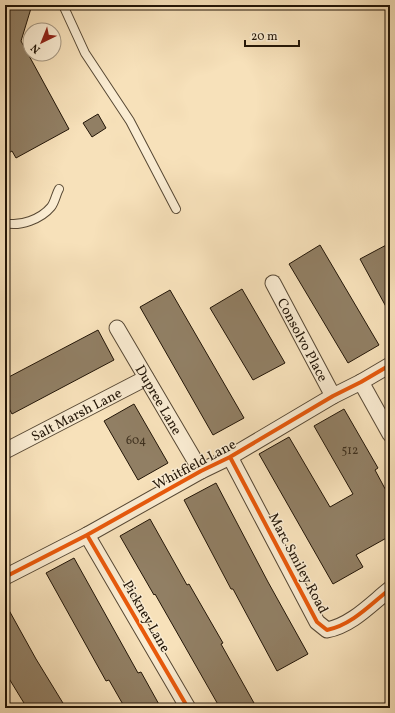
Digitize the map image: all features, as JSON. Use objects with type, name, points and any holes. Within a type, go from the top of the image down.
[{"type":"street","name":"Consolvo Place","points":[[273,283],[333,396]]},
{"type":"street","name":"Dupree Lane","points":[[117,328],[201,471]]},
{"type":"street","name":"Whitfield Lane","points":[[5,577],[87,535],[201,471],[230,457],[333,396],[390,365]]},
{"type":"street","name":"Salt Marsh Lane","points":[[5,451],[146,378]]},
{"type":"street","points":[[361,382],[390,434]]},
{"type":"street","name":"Marc Smiley Road","points":[[230,457],[317,622],[328,630],[337,628],[351,621],[390,588]]},
{"type":"street","name":"Pickney Lane","points":[[87,535],[188,708]]},
{"type":"lane","points":[[64,5],[85,53],[130,121],[176,209]]},
{"type":"lane","points":[[5,223],[12,225],[35,220],[51,206],[58,189]]},
{"type":"building","points":[[5,5],[32,5],[27,22],[22,22],[22,62],[32,62],[69,129],[16,158],[12,151],[5,155]]},
{"type":"building","points":[[98,114],[106,128],[92,137],[83,123]]},
{"type":"building","points":[[390,243],[390,314],[360,259]]},
{"type":"building","points":[[320,245],[379,345],[348,363],[289,264]]},
{"type":"building","points":[[242,289],[285,363],[253,380],[210,308]]},
{"type":"building","points":[[170,290],[244,418],[213,435],[140,307]]},
{"type":"building","points":[[98,330],[114,360],[12,414],[5,401],[5,379]]},
{"type":"building","points":[[134,404],[168,463],[138,480],[104,421]]},
{"type":"building","points":[[344,409],[378,468],[375,470],[390,498],[390,536],[356,555],[363,567],[333,584],[259,454],[289,437],[330,507],[353,494],[314,426]]},
{"type":"building","points":[[216,483],[308,654],[277,671],[233,589],[231,589],[184,500]]},
{"type":"building","points":[[150,519],[187,585],[189,584],[223,643],[221,644],[254,703],[245,708],[220,708],[120,536]]},
{"type":"building","points":[[74,558],[138,673],[141,672],[161,708],[125,708],[109,680],[106,681],[46,573]]},
{"type":"building","points":[[5,603],[36,659],[66,708],[27,708],[5,672]]},
{"type":"cycle path","points":[[5,577],[87,535],[201,471],[230,457],[333,396],[390,365]]},
{"type":"cycle path","points":[[230,457],[317,622],[327,630],[345,624],[390,589]]},
{"type":"cycle path","points":[[87,535],[188,708]]}]
